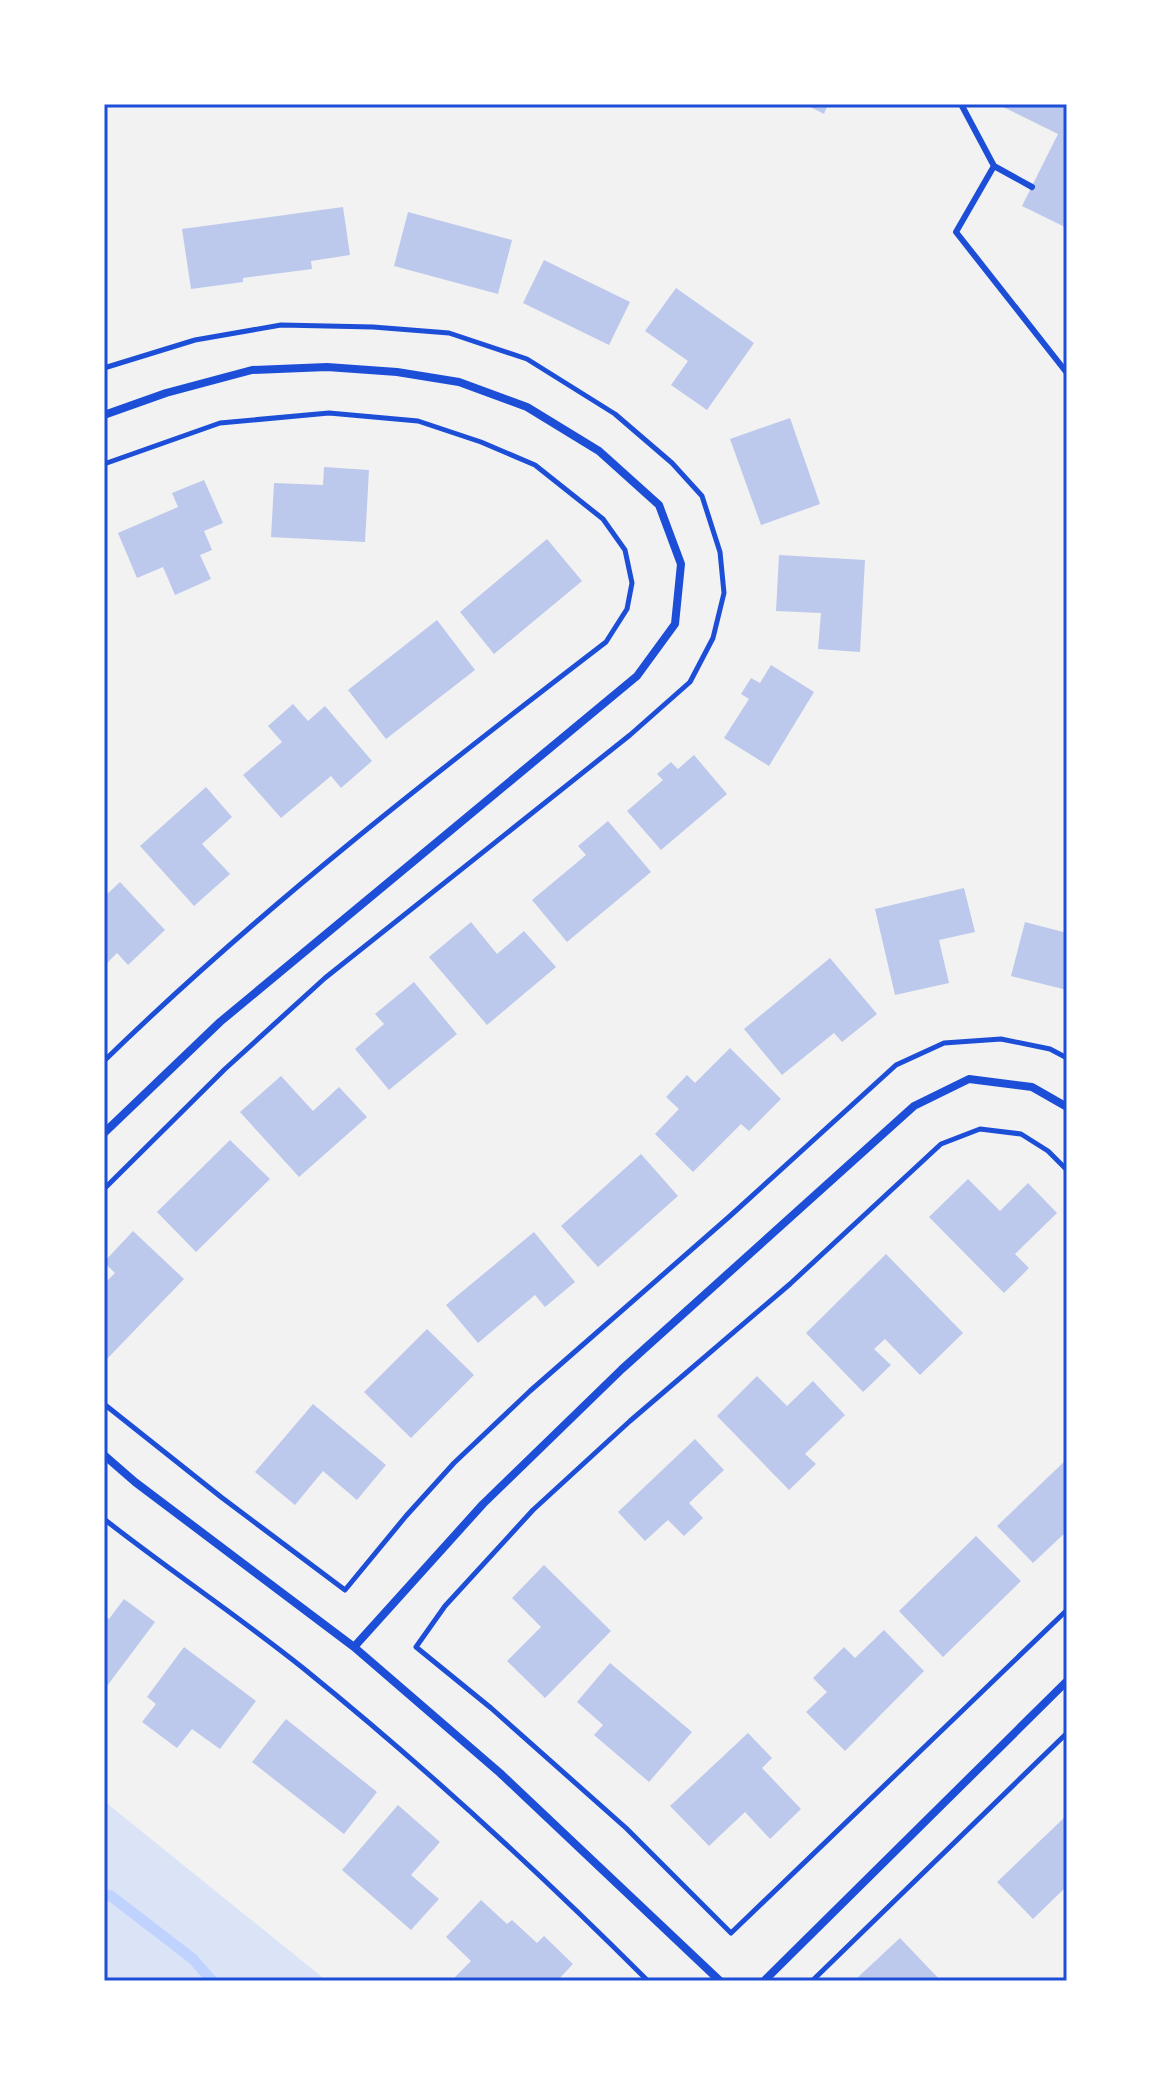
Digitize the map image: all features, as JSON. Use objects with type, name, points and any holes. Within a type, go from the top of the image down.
[{"type":"street","points":[[104,415],[166,393],[252,370],[327,367],[397,372],[459,382],[527,407],[599,451],[659,505],[681,564],[675,624],[637,676],[220,1022],[104,1133]]},
{"type":"street","points":[[354,1647],[483,1504],[622,1369],[914,1106],[969,1079],[1032,1087],[1067,1107]]},
{"type":"street","points":[[104,1455],[135,1482],[354,1647],[500,1773],[720,1981]]},
{"type":"street","points":[[764,1981],[1067,1681]]},
{"type":"lane","points":[[961,104],[994,166],[1032,187]]},
{"type":"lane","points":[[994,166],[956,232],[1067,373]]},
{"type":"path","points":[[104,368],[195,340],[281,325],[449,333],[527,359],[615,414],[672,463],[702,496],[720,552],[724,593],[713,638],[690,682],[630,735],[325,978],[225,1069],[104,1189]]},
{"type":"path","points":[[104,464],[220,423],[329,413],[418,421],[481,442],[535,465],[603,519],[625,550],[632,583],[627,609],[606,642],[375,823],[225,950],[104,1061]]},
{"type":"path","points":[[104,1404],[345,1590],[454,1463],[530,1391],[896,1065],[944,1043],[1001,1039],[1050,1049],[1067,1058]]},
{"type":"path","points":[[1067,1170],[1048,1151],[1021,1134],[980,1129],[941,1144],[790,1284],[630,1421],[533,1510],[445,1606],[416,1647],[491,1708],[626,1828],[731,1933],[1067,1610]]},
{"type":"path","points":[[104,1519],[301,1667],[426,1771],[521,1856],[648,1981]]},
{"type":"path","points":[[812,1981],[1067,1733]]},
{"type":"shaded area","points":[[104,1801],[327,1981],[104,1981]]},
{"type":"building","points":[[805,104],[828,104],[824,114]]},
{"type":"building","points":[[997,104],[1067,104],[1067,228],[1022,206],[1058,134]]},
{"type":"building","points":[[343,207],[350,255],[311,261],[312,269],[191,289],[182,229]]},
{"type":"building","points":[[408,212],[512,240],[498,294],[394,266]]},
{"type":"building","points":[[544,260],[630,302],[609,345],[523,303]]},
{"type":"building","points":[[676,288],[754,343],[707,410],[671,385],[688,361],[645,331]]},
{"type":"building","points":[[790,418],[820,504],[761,525],[730,439]]},
{"type":"building","points":[[324,467],[369,470],[365,542],[271,537],[274,483],[323,485]]},
{"type":"building","points":[[204,480],[223,523],[204,531],[212,550],[200,555],[211,579],[175,595],[163,567],[137,578],[118,533],[178,507],[172,493]]},
{"type":"building","points":[[547,539],[582,581],[494,654],[460,612]]},
{"type":"building","points":[[779,555],[865,560],[860,652],[818,649],[821,613],[776,611]]},
{"type":"building","points":[[437,620],[475,670],[386,739],[348,690]]},
{"type":"building","points":[[771,665],[814,692],[769,766],[724,738],[749,699],[741,694],[751,678],[760,683]]},
{"type":"building","points":[[293,704],[308,721],[325,706],[372,761],[341,788],[331,776],[281,818],[243,775],[282,742],[268,726]]},
{"type":"building","points":[[694,755],[727,794],[661,850],[627,811],[663,780],[657,774],[671,762],[678,769]]},
{"type":"building","points":[[206,787],[232,817],[202,844],[230,874],[194,906],[140,846]]},
{"type":"building","points":[[608,821],[651,872],[567,942],[532,900],[586,855],[578,846]]},
{"type":"building","points":[[120,882],[165,930],[128,965],[117,953],[104,966],[104,897]]},
{"type":"building","points":[[964,888],[975,932],[939,940],[949,983],[895,995],[875,909]]},
{"type":"building","points":[[471,922],[497,954],[524,931],[556,967],[487,1025],[429,957]]},
{"type":"building","points":[[1025,922],[1067,933],[1067,990],[1011,976]]},
{"type":"building","points":[[830,958],[877,1014],[842,1042],[834,1033],[782,1075],[744,1029]]},
{"type":"building","points":[[414,982],[457,1034],[389,1090],[355,1049],[384,1024],[375,1014]]},
{"type":"building","points":[[730,1048],[781,1099],[749,1131],[741,1124],[693,1172],[655,1134],[679,1109],[666,1097],[687,1075],[695,1083]]},
{"type":"building","points":[[281,1076],[313,1111],[339,1087],[367,1117],[299,1177],[240,1112]]},
{"type":"building","points":[[230,1140],[270,1179],[196,1252],[157,1212]]},
{"type":"building","points":[[641,1154],[678,1196],[598,1267],[561,1226]]},
{"type":"building","points":[[968,1179],[1000,1211],[1028,1183],[1057,1213],[1015,1254],[1029,1268],[1004,1293],[929,1217]]},
{"type":"building","points":[[133,1231],[184,1279],[106,1360],[104,1284],[115,1273],[104,1262]]},
{"type":"building","points":[[534,1232],[575,1282],[545,1307],[535,1295],[478,1343],[446,1305]]},
{"type":"building","points":[[886,1254],[963,1333],[920,1375],[885,1339],[874,1349],[891,1365],[863,1392],[806,1333]]},
{"type":"building","points":[[427,1329],[474,1375],[411,1438],[364,1392]]},
{"type":"building","points":[[757,1376],[787,1406],[813,1381],[845,1415],[805,1454],[816,1464],[789,1490],[717,1416]]},
{"type":"building","points":[[313,1404],[386,1465],[357,1500],[323,1471],[295,1505],[255,1472]]},
{"type":"building","points":[[695,1439],[724,1470],[689,1503],[703,1518],[684,1536],[668,1520],[645,1541],[618,1512]]},
{"type":"building","points":[[1067,1459],[1067,1531],[1033,1563],[997,1526]]},
{"type":"building","points":[[976,1536],[1021,1581],[943,1657],[899,1611]]},
{"type":"building","points":[[544,1565],[611,1631],[545,1698],[507,1661],[541,1627],[512,1598]]},
{"type":"building","points":[[124,1599],[155,1622],[104,1690],[104,1615],[109,1619]]},
{"type":"building","points":[[884,1630],[924,1671],[845,1751],[806,1712],[827,1692],[813,1678],[844,1647],[855,1658]]},
{"type":"building","points":[[184,1647],[256,1701],[220,1749],[192,1729],[177,1748],[142,1722],[156,1704],[147,1697]]},
{"type":"building","points":[[610,1663],[692,1732],[649,1782],[594,1735],[603,1725],[577,1702]]},
{"type":"building","points":[[286,1719],[377,1792],[344,1834],[252,1762]]},
{"type":"building","points":[[748,1733],[772,1758],[762,1768],[801,1809],[770,1839],[745,1812],[709,1846],[670,1806]]},
{"type":"building","points":[[398,1805],[440,1842],[411,1875],[439,1899],[411,1930],[342,1870]]},
{"type":"building","points":[[1067,1815],[1067,1886],[1033,1919],[997,1882]]},
{"type":"building","points":[[481,1900],[507,1924],[512,1920],[537,1943],[544,1936],[573,1964],[557,1981],[459,1981],[455,1977],[471,1961],[446,1937]]},
{"type":"building","points":[[900,1938],[941,1981],[856,1979]]},
{"type":"waterway","points":[[104,1895],[111,1896],[193,1959],[212,1981]]}]
